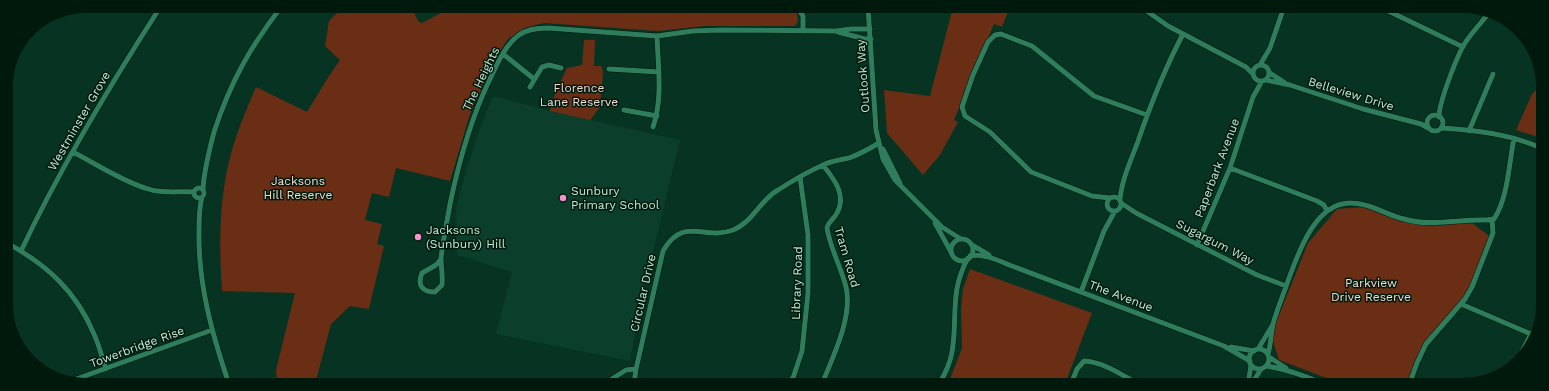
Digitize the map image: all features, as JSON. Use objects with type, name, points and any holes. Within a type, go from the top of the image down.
[{"type":"street","name":"Westminster Grove","points":[[21,251],[45,201],[122,67],[157,13]]},
{"type":"street","points":[[227,378],[205,304],[200,265],[200,216],[197,194],[210,147],[228,93],[247,55],[277,13]]},
{"type":"street","points":[[802,13],[803,30]]},
{"type":"street","name":"Outlook Way","points":[[869,13],[876,130],[879,143],[902,186],[942,227],[961,239]]},
{"type":"street","points":[[1150,13],[1168,26],[1246,67],[1254,76]]},
{"type":"street","points":[[1235,62],[1248,66],[1258,66],[1270,48],[1282,13]]},
{"type":"street","points":[[1391,13],[1463,47]]},
{"type":"street","points":[[1456,129],[1442,122],[1439,117],[1439,109],[1463,47],[1486,17]]},
{"type":"street","name":"The Heights","points":[[441,259],[436,265],[422,273],[419,282],[420,286],[426,291],[435,292],[442,286],[441,259],[447,220],[462,151],[469,129],[502,54],[518,35],[523,32],[539,28],[657,36],[693,31],[721,30],[870,30]]},
{"type":"street","name":"The Heights","points":[[836,31],[865,39],[871,39]]},
{"type":"street","points":[[1092,196],[1031,172],[990,132],[965,116],[962,107],[973,75],[988,42],[995,35],[1001,34],[1015,38],[1032,46],[1094,96],[1147,115]]},
{"type":"street","points":[[1081,292],[1104,231],[1117,210],[1126,173],[1164,71],[1183,34]]},
{"type":"street","points":[[653,127],[657,116],[660,94],[657,36]]},
{"type":"street","points":[[1269,70],[1270,48]]},
{"type":"street","points":[[502,54],[534,79]]},
{"type":"street","points":[[530,87],[539,70],[544,66],[549,65],[561,68]]},
{"type":"street","name":"Belleview Drive","points":[[1258,66],[1269,70],[1290,85]]},
{"type":"street","name":"Paperbark Avenue","points":[[1253,97],[1254,76],[1258,66]]},
{"type":"street","points":[[609,69],[659,72]]},
{"type":"street","name":"Paperbark Avenue","points":[[1197,245],[1230,168],[1253,97],[1269,70]]},
{"type":"street","points":[[1469,131],[1493,74]]},
{"type":"street","name":"Belleview Drive","points":[[1254,76],[1264,80],[1290,85],[1332,100],[1421,124],[1428,128]]},
{"type":"street","points":[[1442,99],[1427,121],[1428,128],[1433,131],[1440,128],[1456,129],[1514,138],[1536,146]]},
{"type":"street","points":[[624,110],[657,116]]},
{"type":"street","points":[[1431,117],[1439,117]]},
{"type":"street","name":"Belleview Drive","points":[[1406,121],[1421,121],[1431,117]]},
{"type":"street","points":[[1440,128],[1442,122]]},
{"type":"street","points":[[1255,378],[1269,362],[1273,324],[1304,240],[1327,211],[1338,205],[1350,203],[1365,205],[1404,219],[1420,222],[1494,219],[1499,212],[1504,197],[1514,138]]},
{"type":"street","name":"Circular Drive","points":[[635,378],[663,251],[669,241],[690,230],[724,232],[736,229],[743,224],[771,195],[800,177],[824,165],[857,155],[879,143]]},
{"type":"street","points":[[73,152],[145,189],[204,195],[204,171]]},
{"type":"street","name":"Tram Road","points":[[824,165],[835,179],[840,196],[838,211],[835,217],[829,222],[827,228],[845,282],[848,302],[846,323],[824,378]]},
{"type":"street","points":[[1230,168],[1317,201],[1324,205],[1327,211]]},
{"type":"street","points":[[1104,231],[1108,207],[1107,202],[1112,197],[1126,173]]},
{"type":"street","name":"Library Road","points":[[793,378],[802,351],[809,267],[807,224],[800,177]]},
{"type":"street","points":[[197,194],[203,189]]},
{"type":"street","name":"Sugargum Way","points":[[1092,196],[1112,197],[1136,213],[1197,245],[1257,275],[1286,286]]},
{"type":"street","name":"Sugargum Way","points":[[1092,196],[1108,207],[1136,213]]},
{"type":"street","name":"Outlook Way","points":[[926,211],[940,230],[952,252]]},
{"type":"street","points":[[1412,378],[1426,344],[1438,328],[1461,304],[1472,288],[1493,234],[1492,219]]},
{"type":"street","points":[[942,378],[950,359],[953,347],[956,289],[963,267],[969,257],[972,251],[972,245],[967,240],[961,239],[954,242],[951,249],[953,256],[958,260],[969,257]]},
{"type":"street","name":"The Avenue","points":[[972,245],[977,249],[1012,266]]},
{"type":"street","points":[[13,246],[45,267],[65,286],[81,309],[94,334],[106,369]]},
{"type":"street","name":"The Avenue","points":[[969,257],[976,255],[985,256],[1012,266],[1224,346],[1251,363]]},
{"type":"street","points":[[1461,304],[1530,333]]},
{"type":"street","points":[[1250,378],[1251,354],[1256,350],[1273,324]]},
{"type":"street","name":"Towerbridge Rise","points":[[80,378],[212,330]]},
{"type":"street","name":"The Avenue","points":[[1224,346],[1256,350]]},
{"type":"street","points":[[1256,350],[1264,350],[1296,373]]},
{"type":"street","points":[[1073,378],[1077,368],[1084,361],[1089,361],[1128,378]]},
{"type":"street","points":[[1251,363],[1258,369],[1280,368],[1308,378]]},
{"type":"street","points":[[613,378],[626,370],[636,368]]},
{"type":"shaded area","name":"Sunbury Primary School","points":[[493,96],[550,111],[680,140],[645,285],[630,361],[496,334],[512,272],[457,255],[456,208],[467,167]]},
{"type":"green space","name":"Jacksons Hill Reserve","points":[[337,13],[414,13],[419,22],[422,23],[441,13],[797,13],[798,21],[795,26],[705,26],[658,31],[544,23],[524,28],[507,40],[496,58],[470,114],[450,181],[396,168],[389,197],[372,193],[365,220],[382,224],[377,244],[384,246],[369,309],[350,306],[331,324],[317,378],[277,378],[276,370],[295,293],[222,291],[220,228],[225,181],[230,156],[256,87],[307,112],[340,60],[325,46],[329,21]]},
{"type":"green space","points":[[951,13],[1008,13],[1002,27],[994,24],[954,120],[958,122],[940,155],[923,175],[887,133],[884,90],[930,96]]},
{"type":"green space","name":"Florence Lane Reserve","points":[[584,40],[595,40],[594,66],[601,66],[603,72],[600,107],[590,120],[550,111],[555,94],[567,68],[582,65]]},
{"type":"green space","points":[[1536,90],[1536,136],[1516,130],[1532,94]]},
{"type":"green space","name":"Parkview Drive Reserve","points":[[1364,207],[1417,222],[1472,223],[1489,236],[1470,289],[1427,342],[1410,378],[1327,378],[1279,360],[1271,335],[1308,243],[1337,209]]},
{"type":"green space","points":[[970,269],[1092,313],[1067,378],[950,378],[962,348],[961,309],[963,289]]},
{"type":"place","name":"Sunbury Primary School","points":[[563,198]]},
{"type":"place","name":"Jacksons (Sunbury) Hill","points":[[418,237]]}]
